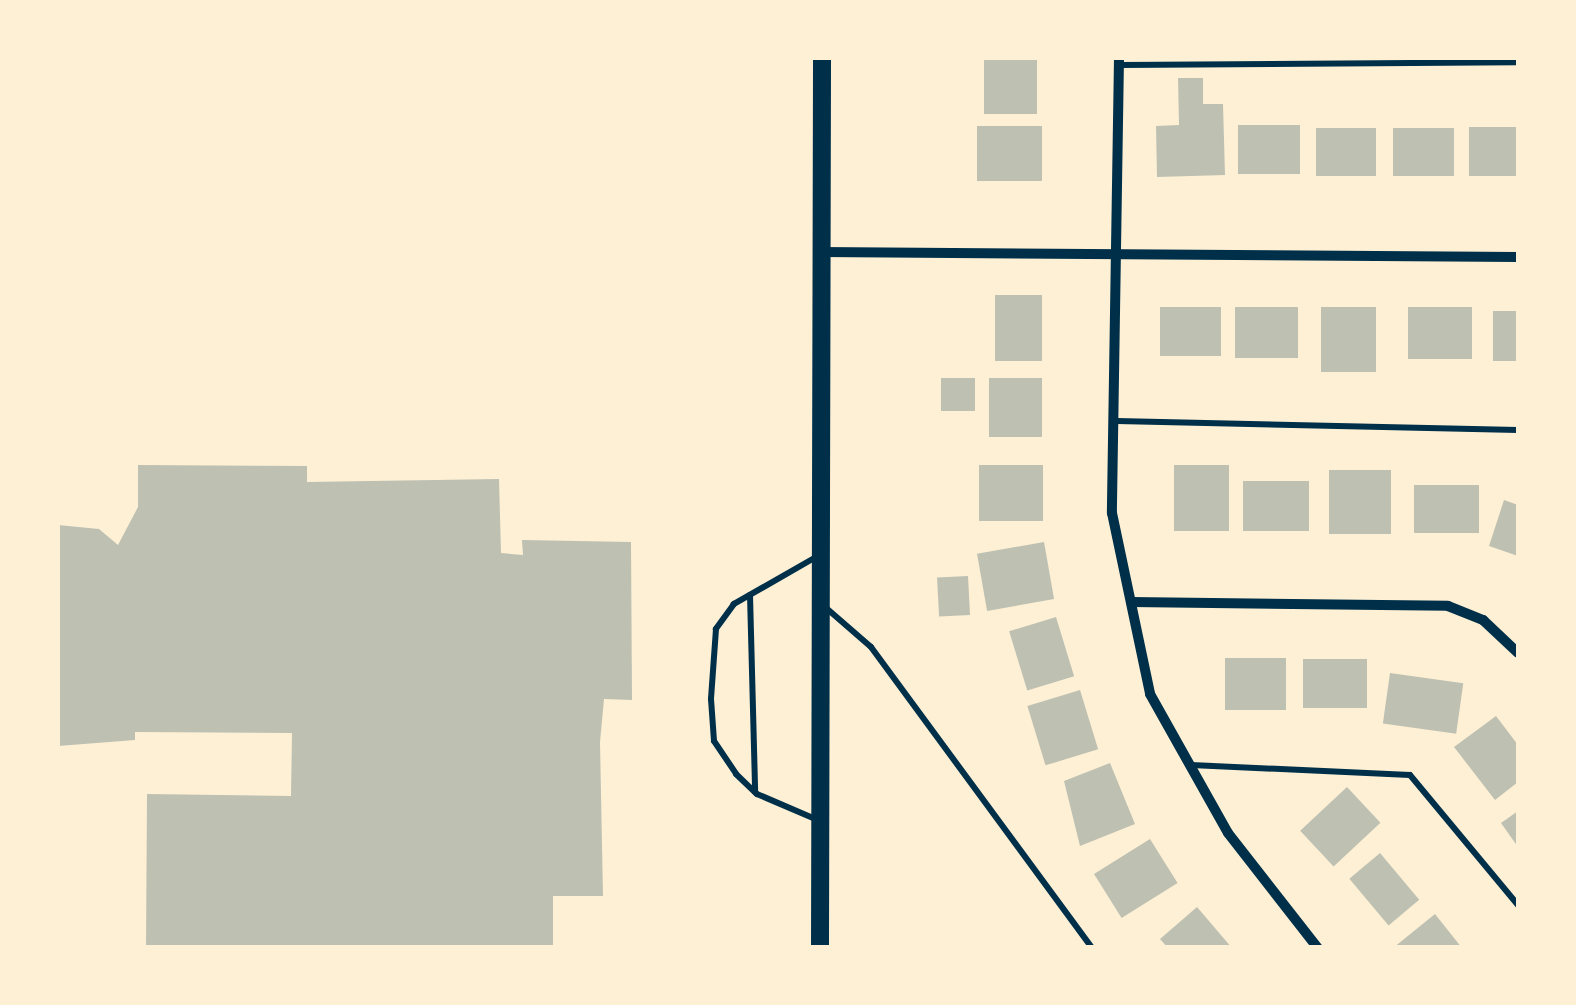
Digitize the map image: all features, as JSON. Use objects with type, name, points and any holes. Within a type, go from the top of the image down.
[{"type":"main road","points":[[820,948],[822,58]]},
{"type":"street","points":[[1119,61],[1117,421],[1112,513],[1150,694],[1228,833],[1318,948]]},
{"type":"street","points":[[821,252],[1518,257]]},
{"type":"street","points":[[1131,602],[1448,606],[1483,620],[1518,653]]},
{"type":"lane","points":[[1119,61],[1518,62]]},
{"type":"lane","points":[[1117,421],[1518,430]]},
{"type":"lane","points":[[820,820],[754,792],[714,740],[711,699],[716,629],[734,604],[821,554]]},
{"type":"lane","points":[[750,595],[754,792]]},
{"type":"lane","points":[[820,603],[871,646],[1092,948]]},
{"type":"lane","points":[[1190,765],[1410,775],[1518,905]]},
{"type":"building","points":[[984,58],[1037,58],[1037,114],[984,114]]},
{"type":"building","points":[[1178,78],[1203,78],[1203,104],[1223,104],[1225,175],[1157,177],[1156,126],[1179,125]]},
{"type":"building","points":[[1238,125],[1300,125],[1300,174],[1238,174]]},
{"type":"building","points":[[977,126],[1042,126],[1042,181],[977,181]]},
{"type":"building","points":[[1469,127],[1518,127],[1518,176],[1469,176]]},
{"type":"building","points":[[1316,128],[1376,128],[1376,176],[1316,176]]},
{"type":"building","points":[[1393,128],[1454,128],[1454,176],[1393,176]]},
{"type":"building","points":[[995,295],[1042,295],[1042,361],[995,361]]},
{"type":"building","points":[[1160,307],[1221,307],[1221,356],[1160,356]]},
{"type":"building","points":[[1235,307],[1298,307],[1298,358],[1235,358]]},
{"type":"building","points":[[1321,307],[1376,307],[1376,372],[1321,372]]},
{"type":"building","points":[[1408,307],[1472,307],[1472,359],[1408,359]]},
{"type":"building","points":[[1493,311],[1518,311],[1518,361],[1493,361]]},
{"type":"building","points":[[941,378],[975,378],[975,411],[941,411]]},
{"type":"building","points":[[989,378],[1042,378],[1042,437],[989,437]]},
{"type":"building","points":[[138,465],[307,466],[307,482],[499,479],[501,553],[523,555],[522,540],[631,542],[632,700],[604,699],[600,742],[603,896],[553,896],[553,948],[146,948],[147,794],[291,796],[292,733],[135,732],[135,740],[58,746],[58,525],[99,529],[118,545],[138,507]]},
{"type":"building","points":[[979,465],[1043,465],[1043,521],[979,521]]},
{"type":"building","points":[[1174,465],[1229,465],[1229,531],[1174,531]]},
{"type":"building","points":[[1329,470],[1391,470],[1391,534],[1329,534]]},
{"type":"building","points":[[1243,481],[1309,481],[1309,531],[1243,531]]},
{"type":"building","points":[[1414,485],[1479,485],[1479,533],[1414,533]]},
{"type":"building","points":[[1504,500],[1518,505],[1518,556],[1489,546]]},
{"type":"building","points":[[1044,542],[1054,599],[987,611],[977,554]]},
{"type":"building","points":[[968,576],[970,615],[939,617],[937,578]]},
{"type":"building","points":[[1056,617],[1074,676],[1027,691],[1009,631]]},
{"type":"building","points":[[1225,658],[1286,658],[1286,710],[1225,710]]},
{"type":"building","points":[[1303,659],[1367,659],[1367,708],[1303,708]]},
{"type":"building","points":[[1390,673],[1463,683],[1456,734],[1383,724]]},
{"type":"building","points":[[1080,690],[1098,749],[1046,765],[1027,706]]},
{"type":"building","points":[[1496,716],[1518,745],[1518,782],[1495,800],[1454,747]]},
{"type":"building","points":[[1110,763],[1135,824],[1080,846],[1064,781]]},
{"type":"building","points":[[1347,787],[1380,823],[1334,866],[1300,831]]},
{"type":"building","points":[[1518,811],[1518,847],[1501,823]]},
{"type":"building","points":[[1150,839],[1178,883],[1122,918],[1094,874]]},
{"type":"building","points":[[1380,853],[1419,900],[1389,925],[1349,879]]},
{"type":"building","points":[[1197,907],[1232,948],[1168,948],[1160,939]]},
{"type":"building","points":[[1435,914],[1462,948],[1393,948]]}]
